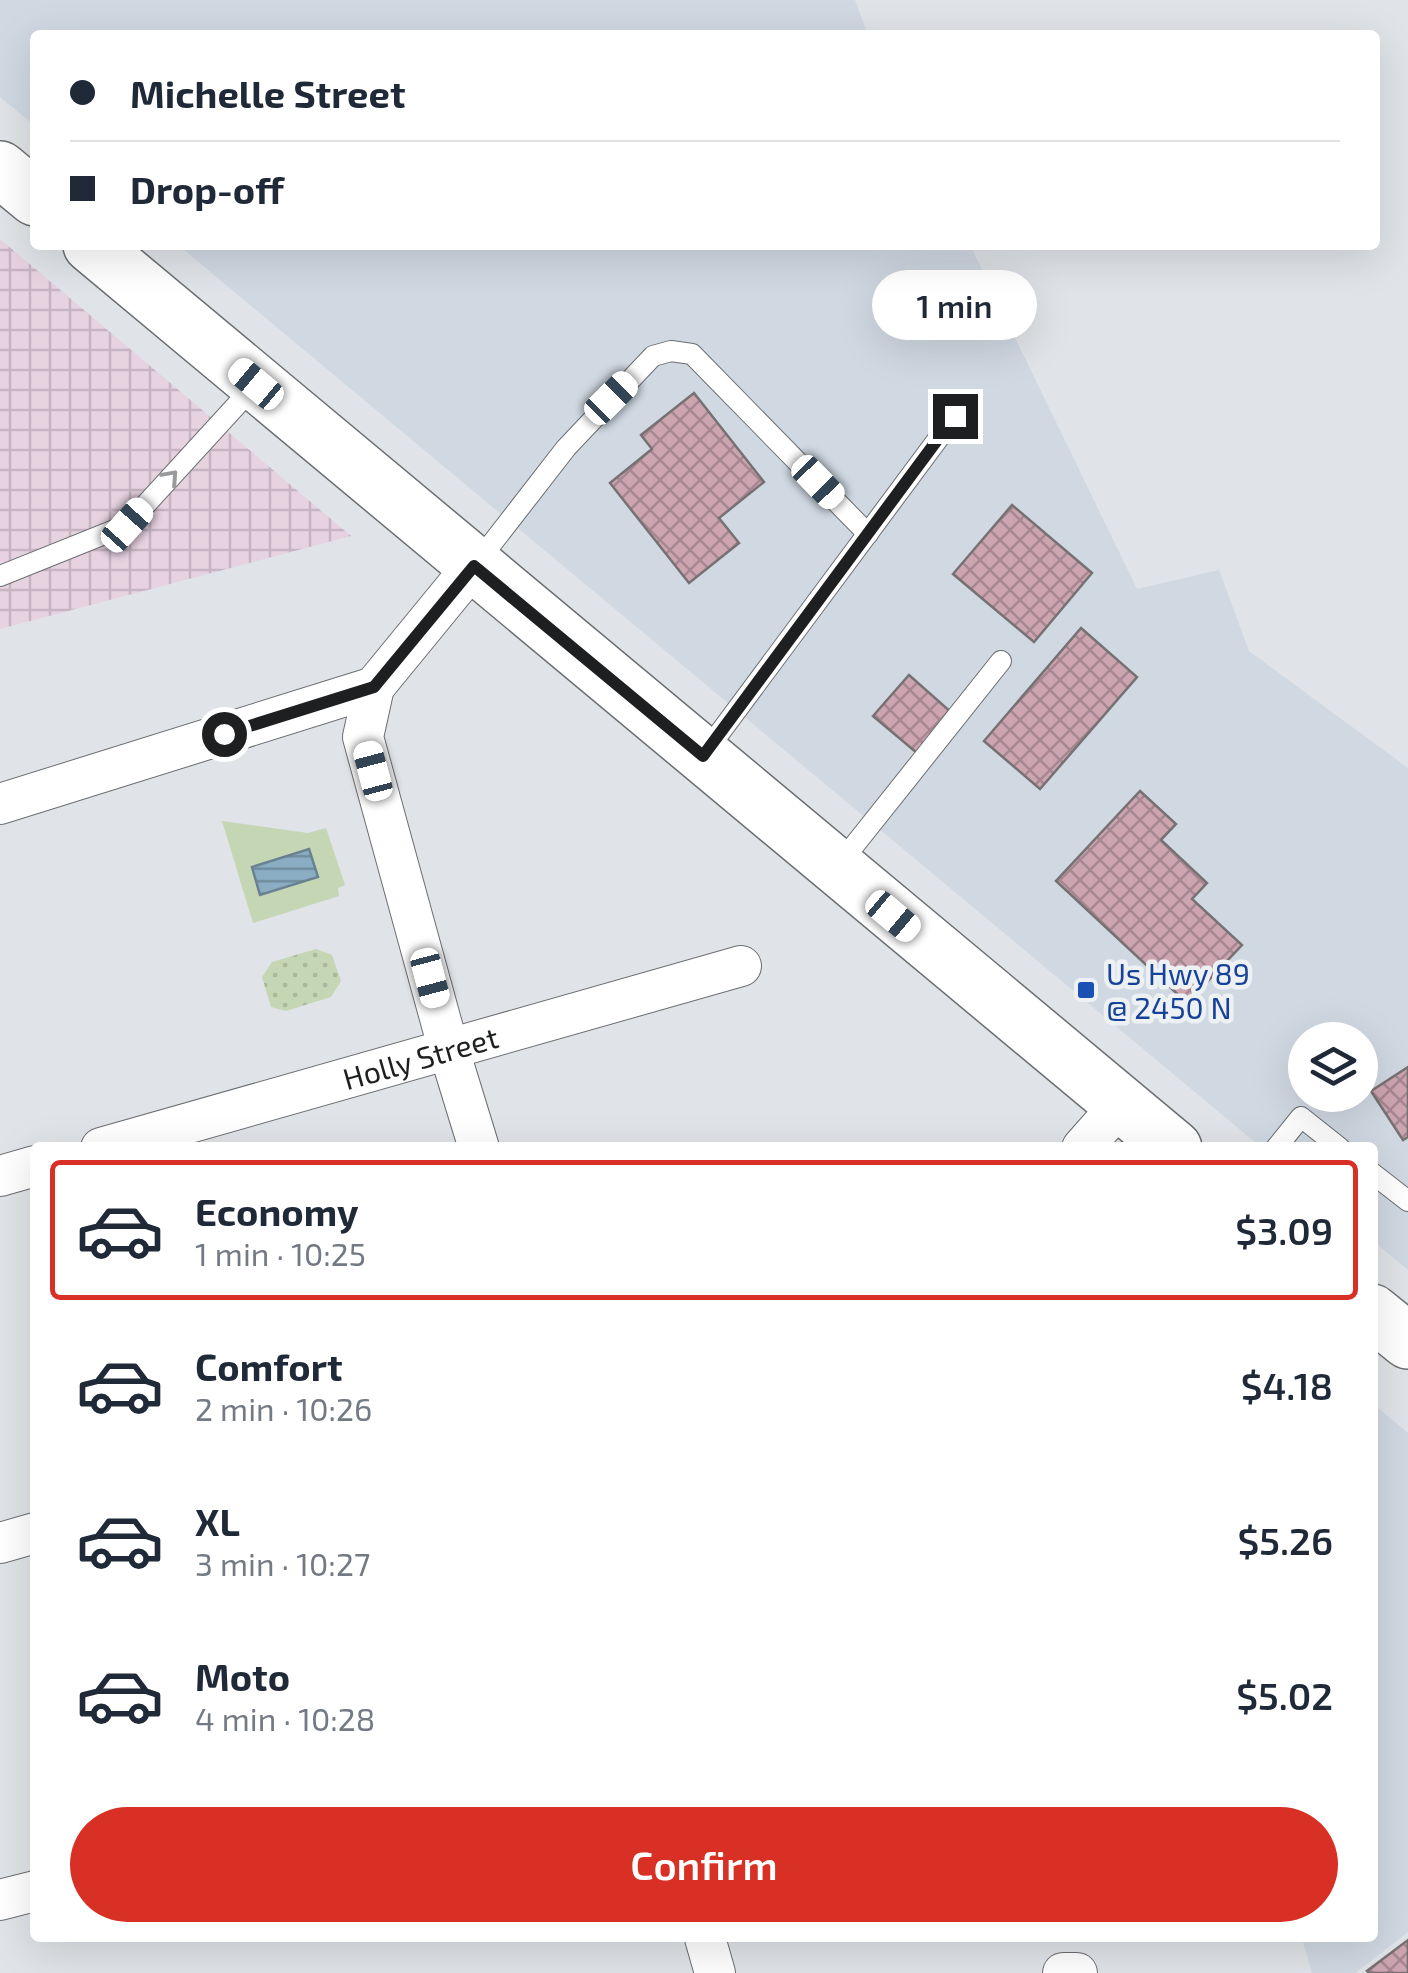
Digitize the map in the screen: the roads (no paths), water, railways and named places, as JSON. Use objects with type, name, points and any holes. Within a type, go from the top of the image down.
[{"type":"main road","points":[[0,169],[30,194]]},
{"type":"main road","points":[[97,250],[1167,1142]]},
{"type":"main road","points":[[1378,1317],[1408,1341]]},
{"type":"street","points":[[474,566],[374,687],[363,737],[478,1142]]},
{"type":"street","points":[[0,804],[374,687]]},
{"type":"street","name":"Holly Street","points":[[121,1142],[741,966]]},
{"type":"street","points":[[1087,1142],[1121,1104]]},
{"type":"street","points":[[0,1176],[30,1167]]},
{"type":"street","points":[[0,1543],[30,1534]]},
{"type":"street","points":[[0,1900],[30,1891]]},
{"type":"street","points":[[707,1942],[715,1973]]},
{"type":"street","points":[[1063,1973],[1077,1973]]},
{"type":"lane","points":[[474,566],[566,448],[611,398],[653,356],[672,350],[692,354],[868,534]]},
{"type":"lane","points":[[0,576],[127,525],[256,384]]},
{"type":"lane","points":[[703,756],[955,416]]},
{"type":"lane","points":[[836,869],[1001,661]]},
{"type":"lane","points":[[1281,1142],[1301,1117],[1332,1142]]},
{"type":"lane","points":[[1378,1178],[1408,1201]]},
{"type":"water","points":[[309,849],[318,877],[260,895],[252,867]]},
{"type":"place","name":"Us Hwy 89 @ 2450 N","points":[[1086,990]]}]
